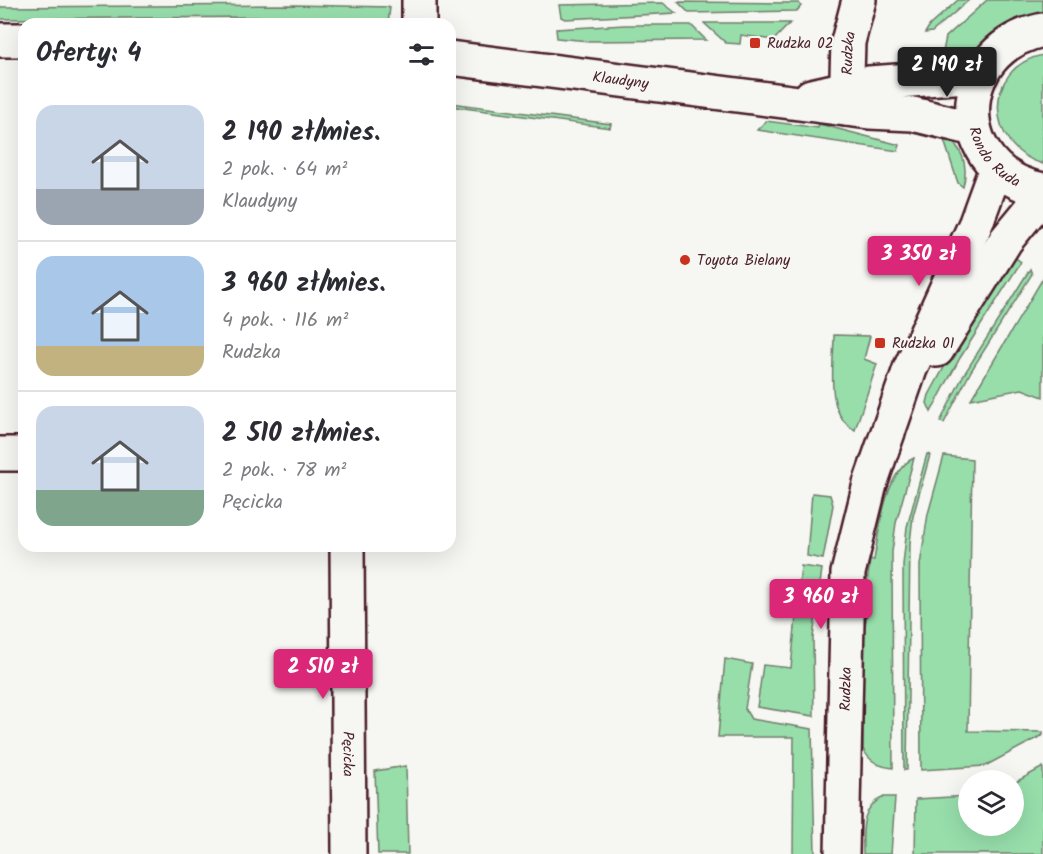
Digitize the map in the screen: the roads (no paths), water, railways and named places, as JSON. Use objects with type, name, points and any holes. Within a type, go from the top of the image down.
[{"type":"street","points":[[418,18],[419,0]]},
{"type":"street","name":"Rudzka","points":[[846,99],[849,34],[859,0]]},
{"type":"street","name":"Rondo Ruda","points":[[1043,30],[1017,38],[1002,48],[981,75],[973,97],[974,129],[987,157],[1011,180],[1043,190]]},
{"type":"street","points":[[0,40],[18,40]]},
{"type":"street","name":"Klaudyny","points":[[456,59],[791,101],[846,99],[974,129]]},
{"type":"street","name":"Klaudyny","points":[[846,99],[869,83],[981,75]]},
{"type":"street","name":"Rudzka","points":[[842,854],[848,573],[870,484],[910,369],[976,223],[996,168]]},
{"type":"street","name":"Rudzka","points":[[892,423],[1006,240],[1043,195]]},
{"type":"street","points":[[0,454],[18,454]]},
{"type":"street","name":"Pęcicka","points":[[347,552],[349,854]]},
{"type":"place","name":"Rudzka 02","points":[[755,43]]},
{"type":"place","name":"Toyota Bielany","points":[[685,260]]},
{"type":"place","name":"Rudzka 01","points":[[880,343]]}]
